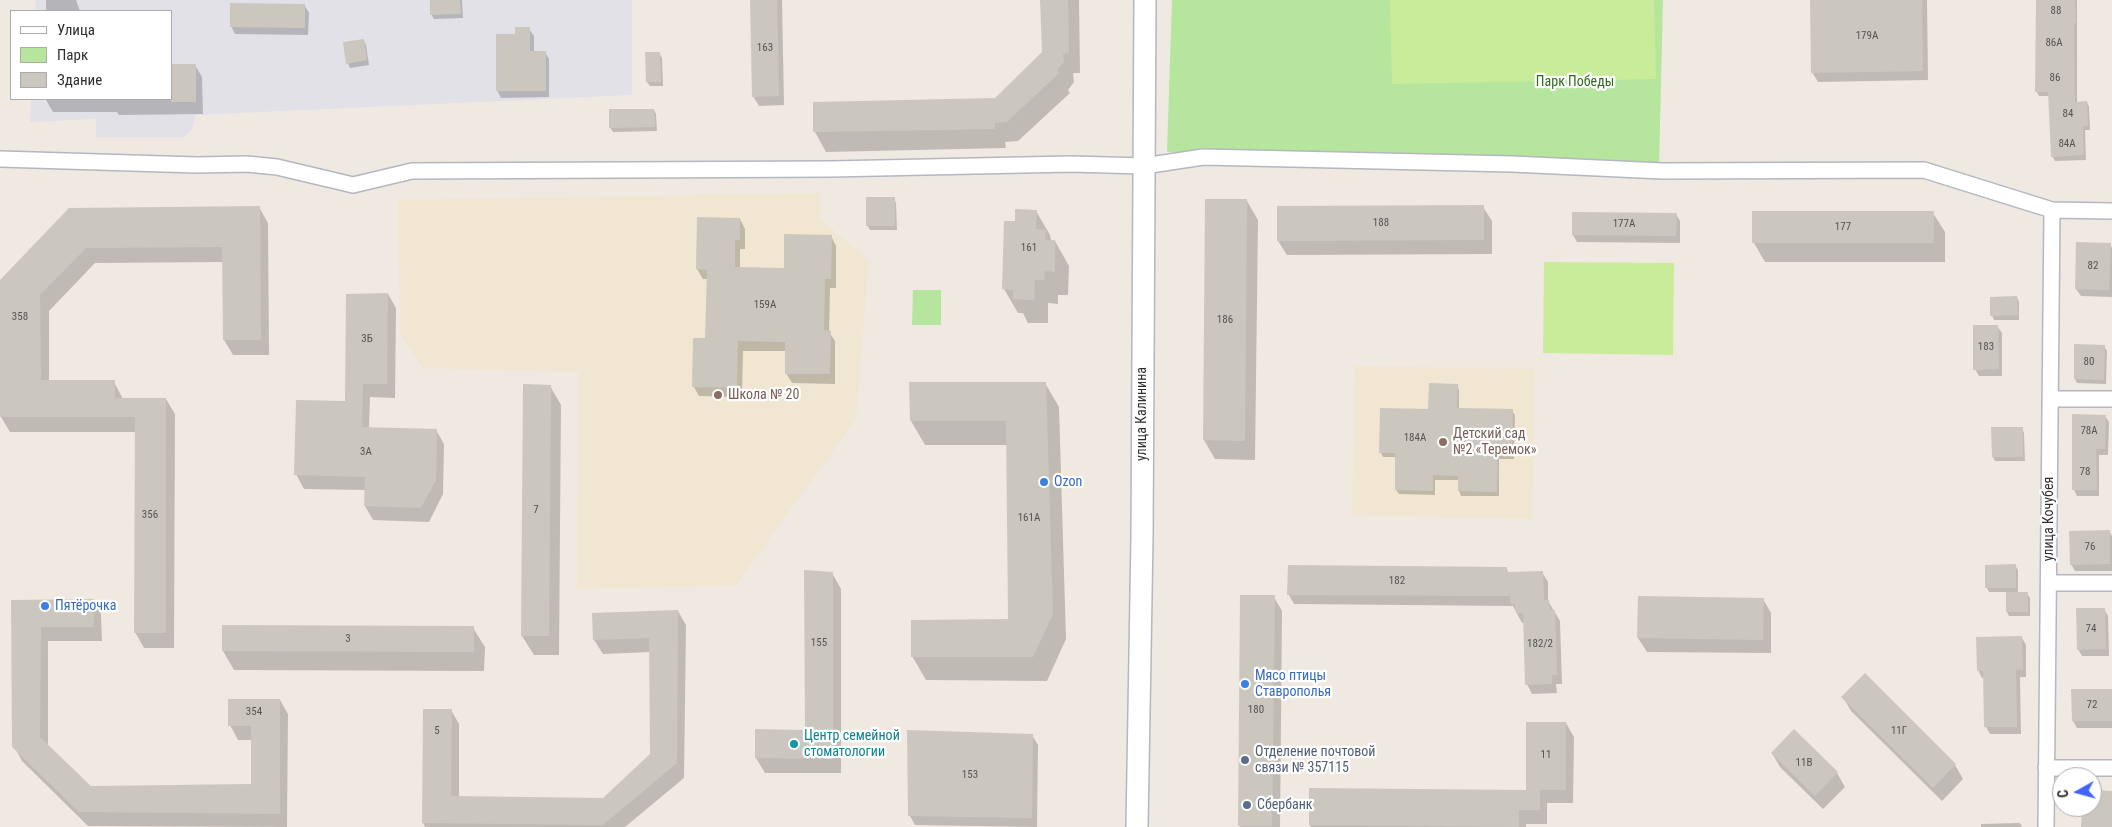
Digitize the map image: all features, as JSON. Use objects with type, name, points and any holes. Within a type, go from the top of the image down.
[{"type":"main road","name":"улица Калинина","points":[[1137,827],[1140,707],[1145,0]]},
{"type":"street","points":[[0,159],[197,165],[247,164],[276,167],[353,185],[412,171],[830,169],[1071,164],[1144,166],[1203,157],[1512,164],[1662,171],[1924,170],[2052,210],[2112,211]]},
{"type":"street","name":"улица Кочубея","points":[[2046,827],[2052,210]]},
{"type":"street","points":[[2050,399],[2112,399]]},
{"type":"street","points":[[2049,584],[2112,584]]},
{"type":"street","points":[[2046,768],[2112,768]]},
{"type":"shaded area","points":[[36,0],[632,0],[632,95],[196,115],[192,129],[185,137],[96,137],[96,119],[30,122],[31,100],[172,100],[172,10],[35,10]]},
{"type":"shaded area","name":"Школа № 20","points":[[819,193],[821,219],[869,261],[856,419],[736,585],[577,589],[578,372],[423,368],[400,334],[398,200]]},
{"type":"shaded area","name":"Детский сад №2 «Теремок»","points":[[1355,366],[1535,369],[1532,519],[1352,515]]},
{"type":"green space","name":"Парк Победы","points":[[1172,0],[1663,0],[1659,167],[1167,152]]},
{"type":"green space","points":[[1390,0],[1654,0],[1656,79],[1392,84]]},
{"type":"green space","points":[[1544,262],[1674,263],[1673,355],[1543,353]]},
{"type":"green space","points":[[913,290],[941,290],[941,325],[912,325]]},
{"type":"building","points":[[430,0],[460,0],[461,14],[430,15]]},
{"type":"building","points":[[750,0],[777,0],[779,96],[752,97]]},
{"type":"building","points":[[1040,0],[1068,0],[1069,53],[1063,54],[1064,62],[1057,70],[1059,73],[1007,122],[995,123],[995,129],[813,132],[813,102],[995,98],[1042,52]]},
{"type":"building","points":[[1810,0],[1922,0],[1923,71],[1811,73]]},
{"type":"building","points":[[2036,0],[2075,0],[2075,102],[2087,101],[2088,126],[2083,126],[2084,155],[2051,157],[2048,92],[2035,92]]},
{"type":"building","points":[[230,3],[305,4],[305,28],[230,27]]},
{"type":"building","points":[[515,27],[530,27],[530,51],[546,51],[546,91],[496,91],[496,34],[515,34]]},
{"type":"building","points":[[364,39],[367,60],[346,64],[343,42]]},
{"type":"building","points":[[645,52],[660,52],[661,82],[646,82]]},
{"type":"building","points":[[172,64],[196,64],[196,102],[171,102]]},
{"type":"building","points":[[609,109],[654,109],[655,127],[609,128]]},
{"type":"building","points":[[866,197],[895,197],[895,226],[866,226]]},
{"type":"building","points":[[1205,199],[1247,199],[1245,441],[1203,440]]},
{"type":"building","points":[[1484,205],[1484,240],[1277,241],[1277,206]]},
{"type":"building","points":[[260,206],[261,340],[223,340],[222,247],[86,248],[40,295],[41,380],[115,380],[115,398],[166,398],[166,633],[134,633],[135,417],[0,417],[0,280],[69,208]]},
{"type":"building","points":[[1015,209],[1037,210],[1036,229],[1046,230],[1045,240],[1055,240],[1055,272],[1045,271],[1044,280],[1035,280],[1034,300],[1013,299],[1013,290],[1002,289],[1004,221],[1015,221]]},
{"type":"building","points":[[1752,211],[1934,211],[1934,243],[1752,243]]},
{"type":"building","points":[[1572,212],[1677,213],[1676,236],[1572,235]]},
{"type":"building","points":[[697,217],[740,218],[740,240],[735,240],[735,267],[784,268],[784,234],[832,235],[831,279],[825,279],[824,330],[831,331],[830,374],[785,374],[785,342],[738,341],[737,388],[692,387],[693,338],[705,338],[707,270],[696,269]]},
{"type":"building","points":[[2076,242],[2111,243],[2109,290],[2075,289]]},
{"type":"building","points":[[388,293],[387,384],[363,384],[362,427],[437,429],[436,480],[421,508],[364,506],[365,477],[294,475],[296,400],[345,401],[346,294]]},
{"type":"building","points":[[2017,296],[2018,315],[1990,316],[1990,297]]},
{"type":"building","points":[[1973,325],[1998,325],[1999,369],[1973,370]]},
{"type":"building","points":[[2074,344],[2105,345],[2104,380],[2074,379]]},
{"type":"building","points":[[909,382],[1046,382],[1053,614],[1033,657],[911,657],[911,620],[1008,619],[1006,421],[910,421]]},
{"type":"building","points":[[1429,383],[1458,384],[1457,408],[1513,409],[1512,455],[1498,455],[1497,492],[1458,491],[1458,476],[1433,475],[1433,491],[1395,490],[1395,453],[1379,453],[1380,408],[1428,409]]},
{"type":"building","points":[[523,384],[551,385],[549,636],[521,636]]},
{"type":"building","points":[[2072,414],[2106,415],[2105,449],[2096,449],[2097,490],[2072,490]]},
{"type":"building","points":[[1991,427],[2023,427],[2023,457],[1992,457]]},
{"type":"building","points":[[2110,530],[2110,564],[2070,565],[2069,531]]},
{"type":"building","points":[[2016,564],[2016,588],[1985,588],[1985,565]]},
{"type":"building","points":[[1288,565],[1507,567],[1507,572],[1543,571],[1544,600],[1549,600],[1550,610],[1555,610],[1557,675],[1552,675],[1552,684],[1525,685],[1523,613],[1516,613],[1515,604],[1511,604],[1510,596],[1287,595]]},
{"type":"building","points":[[804,570],[833,572],[833,759],[755,758],[755,729],[805,730]]},
{"type":"building","points":[[2006,592],[2028,592],[2028,612],[2006,612]]},
{"type":"building","points":[[1240,595],[1275,595],[1272,826],[1238,826]]},
{"type":"building","points":[[1638,596],[1764,598],[1763,640],[1637,638]]},
{"type":"building","points":[[94,599],[94,627],[41,627],[40,737],[91,786],[251,784],[251,726],[228,726],[228,699],[280,699],[280,814],[79,812],[12,747],[11,600]]},
{"type":"building","points":[[2076,608],[2105,608],[2106,649],[2077,650]]},
{"type":"building","points":[[678,610],[677,763],[603,825],[422,823],[423,709],[452,709],[451,796],[603,798],[650,754],[649,638],[593,640],[592,613]]},
{"type":"building","points":[[222,625],[474,626],[474,652],[222,651]]},
{"type":"building","points":[[2022,636],[2023,670],[2016,670],[2017,727],[1984,727],[1983,671],[1977,671],[1976,637]]},
{"type":"building","points":[[1865,673],[1956,764],[1933,788],[1841,697]]},
{"type":"building","points":[[2071,689],[2112,689],[2112,721],[2072,721]]},
{"type":"building","points":[[1526,722],[1566,722],[1566,790],[1540,790],[1540,810],[1519,810],[1519,827],[1309,825],[1309,788],[1526,790]]},
{"type":"building","points":[[1794,729],[1838,772],[1815,796],[1771,753]]},
{"type":"building","points":[[907,730],[1033,734],[1032,818],[908,816]]},
{"type":"building","points":[[2102,790],[2112,791],[2112,827],[2081,827],[2082,817],[2102,817]]},
{"type":"place","name":"Школа № 20","points":[[718,395]]},
{"type":"place","name":"Детский сад №2 «Теремок»","points":[[1443,442]]},
{"type":"place","name":"Ozon","points":[[1044,482]]},
{"type":"place","name":"Пятёрочка","points":[[45,606]]},
{"type":"place","name":"Мясо птицы Ставрополья","points":[[1245,684]]},
{"type":"place","name":"Центр cемейной cтоматологии","points":[[794,744]]},
{"type":"place","name":"Отделение почтовой связи № 357115","points":[[1245,760]]},
{"type":"place","name":"Сбербанк","points":[[1247,805]]}]
